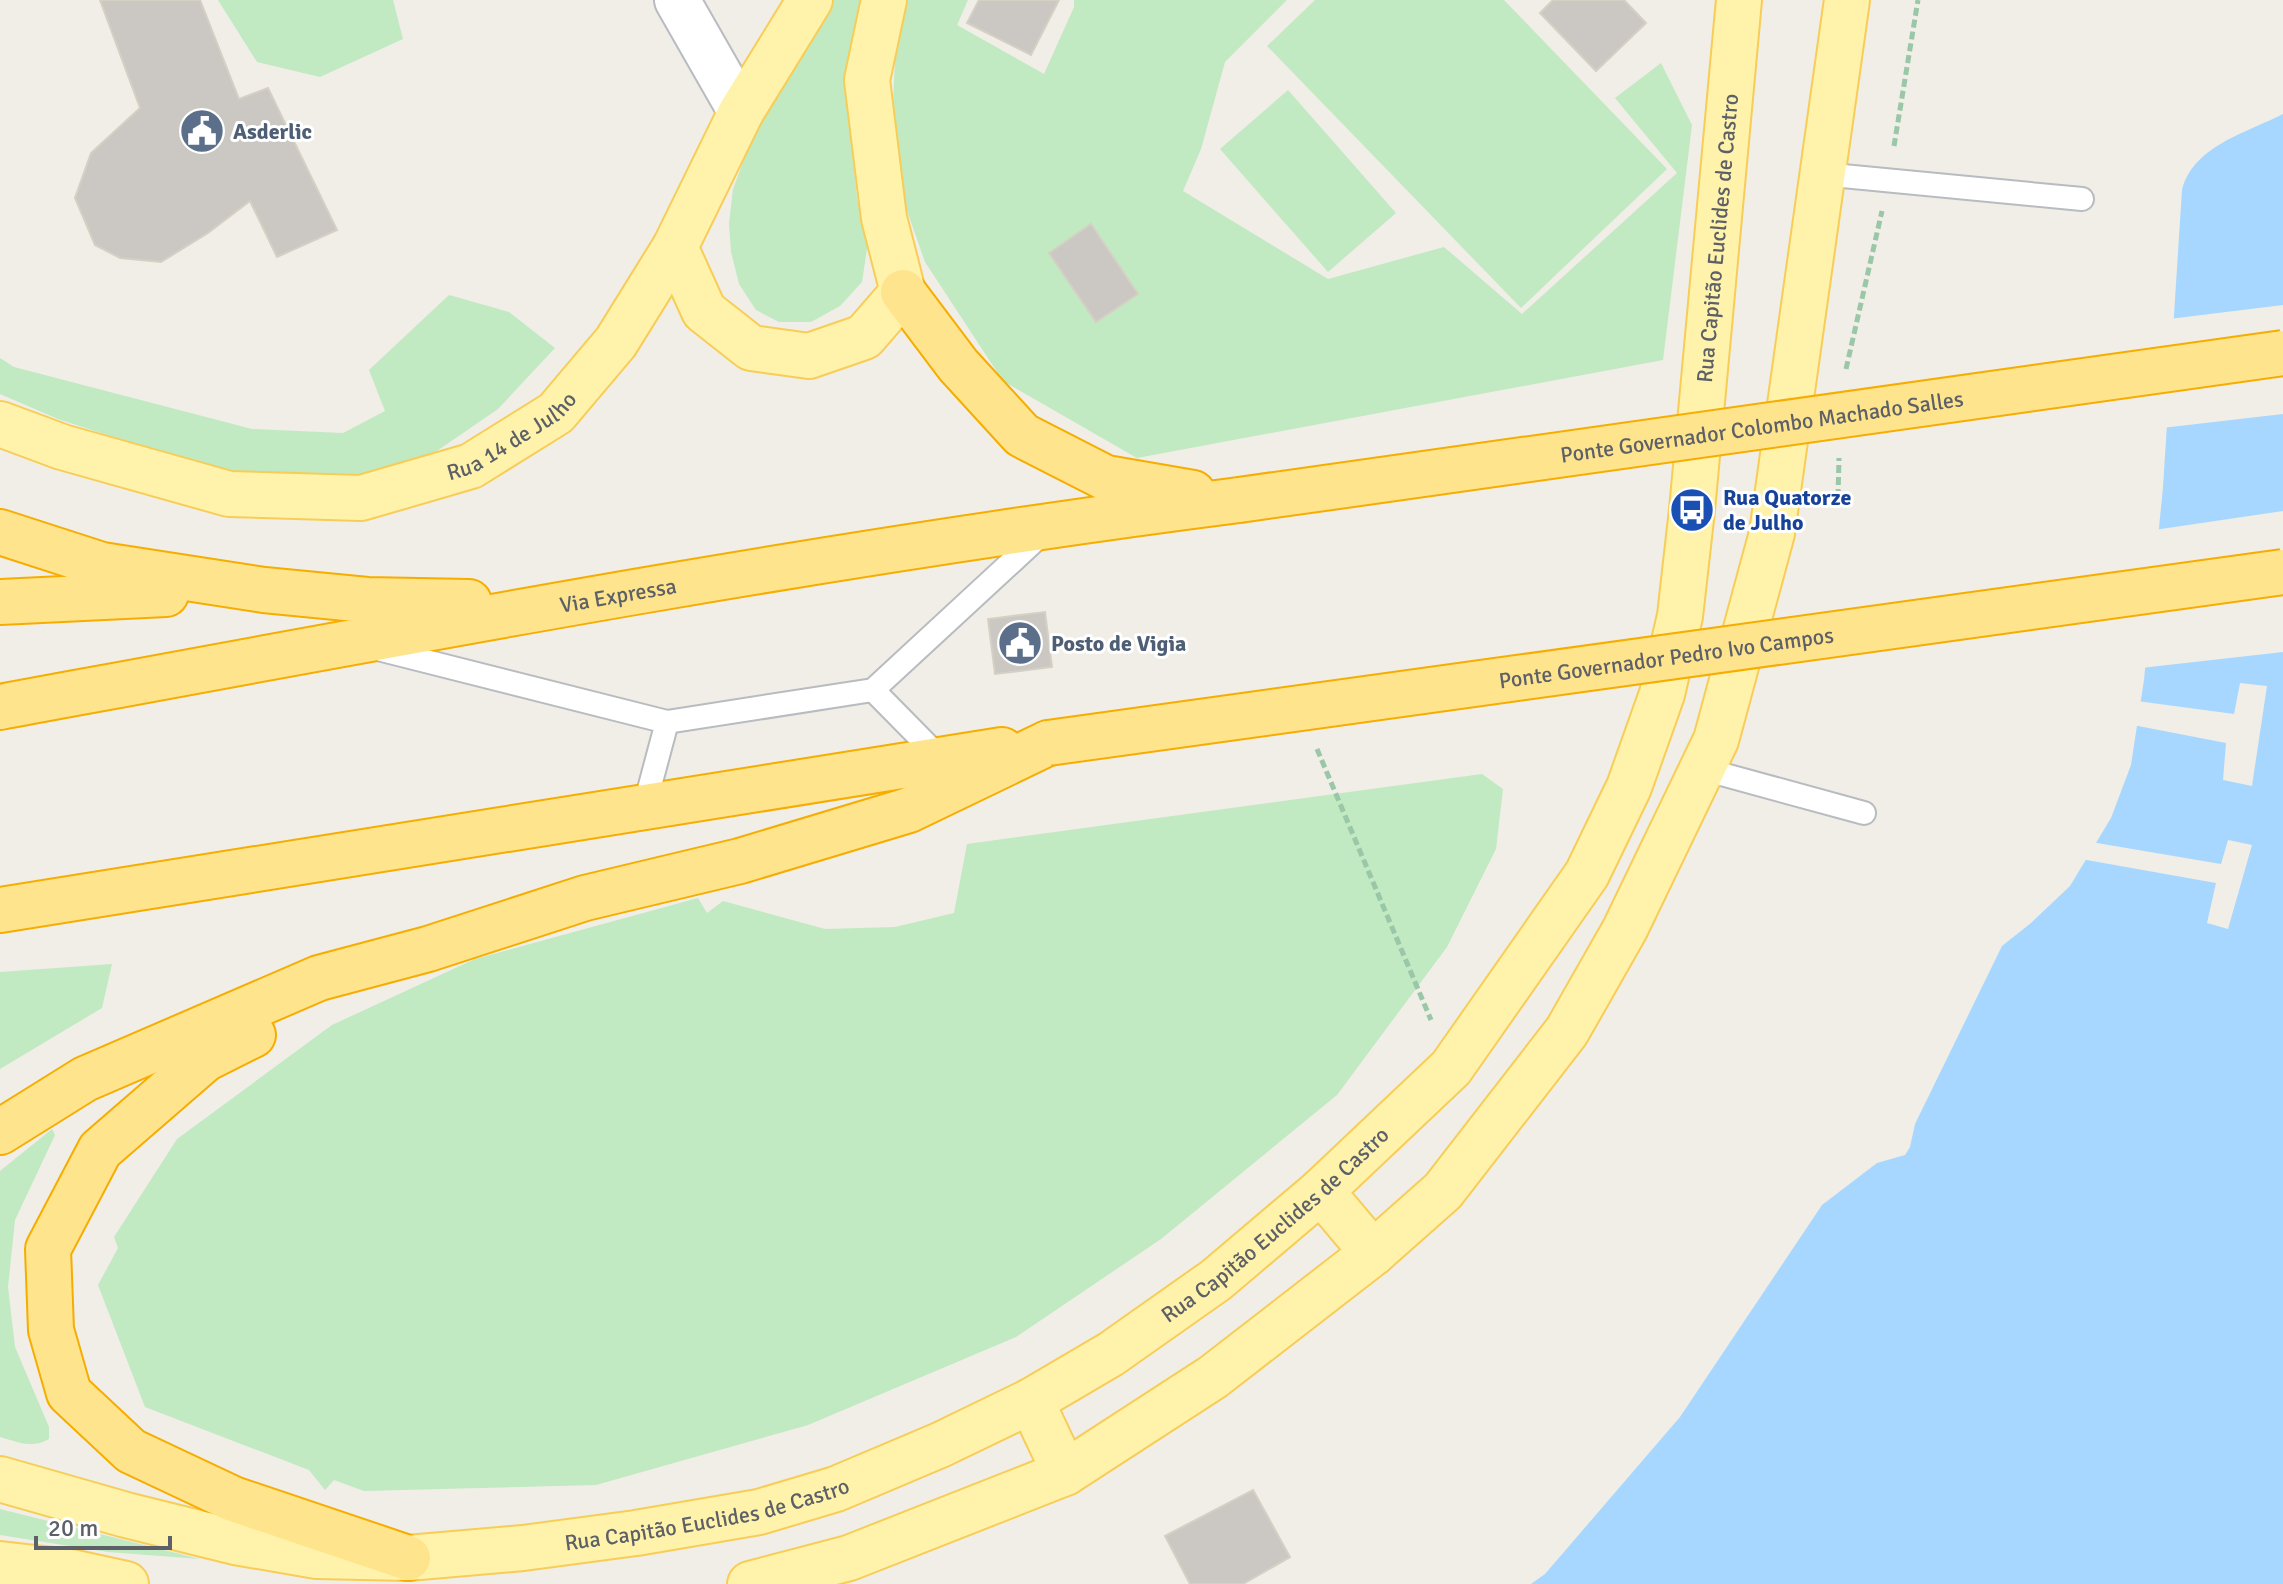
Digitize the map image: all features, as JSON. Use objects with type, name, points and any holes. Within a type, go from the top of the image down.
[{"type":"highway","points":[[903,292],[958,365],[1022,435],[1106,478],[1239,500]]},
{"type":"highway","name":"Ponte Governador Colombo Machado Salles","points":[[1239,500],[2283,353]]},
{"type":"highway","name":"Via Expressa","points":[[0,707],[352,642],[1052,524],[1239,500]]},
{"type":"highway","points":[[0,532],[102,565],[264,590],[367,600],[571,605]]},
{"type":"highway","name":"Ponte Governador Pedro Ivo Campos","points":[[1048,743],[2283,572]]},
{"type":"highway","points":[[0,602],[264,590]]},
{"type":"highway","points":[[0,910],[1048,743]]},
{"type":"highway","points":[[0,1132],[85,1079],[304,984],[428,949],[585,898],[740,861],[909,810],[1048,743]]},
{"type":"highway","points":[[408,1558],[233,1499],[131,1451],[69,1393],[51,1330],[48,1249],[100,1150],[205,1059],[428,949]]},
{"type":"main road","name":"Rua 14 de Julho","points":[[0,424],[62,447],[229,494],[361,498],[471,466],[556,413],[616,342],[675,247],[741,112],[810,0]]},
{"type":"main road","points":[[675,247],[704,311],[751,348],[809,356],[864,337],[903,292],[884,218],[867,80],[884,0]]},
{"type":"main road","points":[[1710,0],[1733,69]]},
{"type":"main road","name":"Rua Capitão Euclides de Castro","points":[[0,1479],[235,1542],[317,1556],[408,1558],[523,1548],[759,1512],[836,1489],[940,1445],[1031,1401],[1111,1354],[1216,1280],[1321,1191],[1451,1068],[1587,874],[1629,787],[1662,694],[1680,616],[1692,510],[1739,0]]},
{"type":"main road","points":[[750,1584],[849,1558],[1065,1473],[1213,1377],[1373,1253],[1443,1191],[1567,1031],[1625,929],[1716,740],[1772,533],[1847,0]]},
{"type":"main road","points":[[1321,1191],[1373,1253]]},
{"type":"main road","points":[[1031,1401],[1065,1473]]},
{"type":"main road","points":[[0,1564],[126,1584]]},
{"type":"street","points":[[677,0],[741,112]]},
{"type":"lane","points":[[1822,174],[2082,199]]},
{"type":"lane","points":[[352,642],[667,722],[873,690],[1052,524]]},
{"type":"lane","points":[[873,690],[942,760]]},
{"type":"lane","points":[[644,808],[667,722]]},
{"type":"lane","points":[[1703,769],[1864,813]]},
{"type":"path","points":[[1845,373],[1889,180],[1918,0]]},
{"type":"path","points":[[1838,497],[1839,450]]},
{"type":"path","points":[[1313,741],[1451,1068]]},
{"type":"green space","points":[[218,0],[393,0],[403,39],[320,77],[257,62]]},
{"type":"green space","points":[[828,0],[866,0],[846,81],[857,198],[868,242],[862,282],[840,306],[811,322],[779,322],[756,310],[739,284],[731,252],[729,224],[733,189],[758,122]]},
{"type":"green space","points":[[898,0],[968,0],[957,25],[1044,74],[1074,7],[1074,0],[1287,0],[1225,62],[1201,149],[1183,191],[1328,279],[1444,247],[1522,314],[1677,173],[1615,98],[1661,63],[1692,125],[1663,360],[1137,458],[1003,381],[925,262],[890,162]]},
{"type":"green space","points":[[1315,0],[1504,0],[1667,169],[1521,308],[1267,46]]},
{"type":"green space","points":[[1288,90],[1396,213],[1328,272],[1220,149]]},
{"type":"green space","points":[[449,295],[509,312],[555,348],[498,409],[431,455],[358,475],[230,475],[58,419],[0,394],[0,358],[14,367],[252,429],[343,433],[385,411],[369,370]]},
{"type":"green space","points":[[1482,774],[1503,789],[1496,849],[1447,947],[1337,1095],[1161,1239],[1016,1337],[808,1425],[596,1485],[364,1491],[334,1480],[325,1490],[309,1470],[145,1407],[98,1285],[118,1248],[114,1237],[177,1139],[332,1025],[475,959],[698,898],[707,913],[723,901],[825,929],[895,927],[954,913],[967,844]]},
{"type":"green space","points":[[112,964],[102,1008],[0,1069],[0,972]]},
{"type":"green space","points":[[52,1129],[55,1135],[15,1220],[8,1287],[15,1347],[49,1427],[49,1439],[31,1444],[0,1437],[0,1171]]},
{"type":"green space","points":[[0,1509],[200,1559],[108,1552],[0,1535]]},
{"type":"water","points":[[2283,114],[2283,1584],[1531,1584],[1545,1574],[1680,1417],[1822,1205],[1877,1163],[1905,1155],[1915,1124],[2002,946],[2070,886],[2111,818],[2131,765],[2144,680],[2163,487],[2182,190],[2197,162],[2209,152]]},
{"type":"pier","points":[[2283,305],[2283,414],[2162,428],[2169,319]]},
{"type":"pier","points":[[2283,511],[2283,652],[2141,668],[2154,530]]},
{"type":"pier","points":[[2240,683],[2267,686],[2252,786],[2223,780],[2226,743],[2133,725],[2137,701],[2234,714]]},
{"type":"pier","points":[[2228,840],[2252,845],[2228,929],[2207,923],[2216,883],[2081,859],[2091,842],[2221,864]]},
{"type":"building","name":"Asderlic","points":[[100,0],[200,0],[239,99],[268,88],[337,230],[277,257],[250,201],[208,233],[161,262],[120,258],[95,245],[75,198],[91,153],[140,108]]},
{"type":"building","points":[[979,0],[1059,0],[1031,55],[967,23]]},
{"type":"building","points":[[1553,0],[1624,0],[1646,23],[1596,71],[1540,13]]},
{"type":"building","points":[[1091,224],[1138,294],[1096,322],[1049,253]]},
{"type":"building","name":"Posto de Vigia","points":[[1045,612],[1052,667],[995,674],[988,619]]},
{"type":"building","points":[[1253,1490],[1290,1557],[1243,1584],[1190,1584],[1165,1536]]},
{"type":"place","name":"Asderlic","points":[[202,131]]},
{"type":"place","name":"Rua Quatorze de Julho","points":[[1692,510]]},
{"type":"place","name":"Posto de Vigia","points":[[1020,643]]}]
